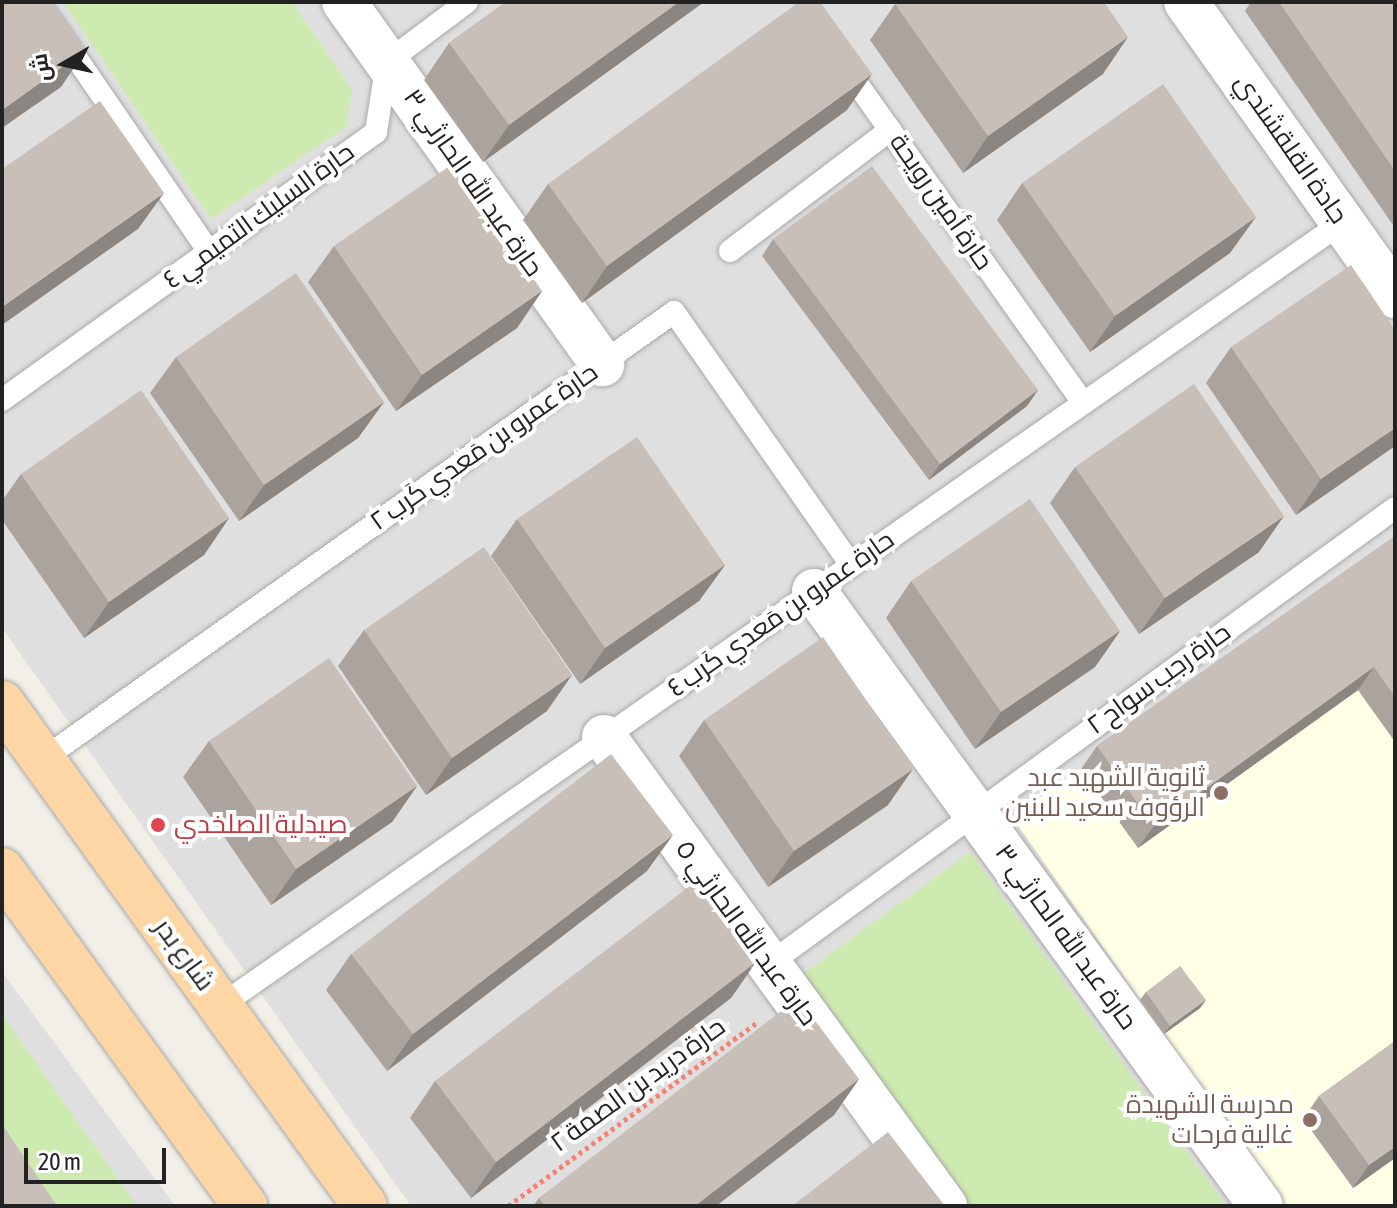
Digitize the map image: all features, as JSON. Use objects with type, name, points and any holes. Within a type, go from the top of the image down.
[{"type":"main road","name":"شارع بدر","points":[[2,703],[365,1206]]},
{"type":"main road","points":[[4,877],[245,1206]]},
{"type":"street","name":"حارة عبد الله الحارثي ٣","points":[[344,2],[602,364]]},
{"type":"street","name":"جادة القلقشندي","points":[[1194,5],[1395,296]]},
{"type":"street","name":"حارة عبد الله الحارثي ٣","points":[[814,591],[1261,1206]]},
{"type":"street","name":"حارة عبد الله الحارثي ٥","points":[[604,737],[945,1206]]},
{"type":"lane","points":[[38,2],[209,252]]},
{"type":"lane","points":[[387,62],[467,2]]},
{"type":"lane","name":"حارة أمين رويحة","points":[[827,40],[1083,403]]},
{"type":"lane","name":"حارة السليك التميمي ٤","points":[[2,400],[376,132],[387,62]]},
{"type":"lane","points":[[730,251],[890,130]]},
{"type":"lane","name":"حارة عمرو بن مَعدي كَرب ٤","points":[[220,1006],[1343,222]]},
{"type":"lane","name":"حارة عمرو بن مَعدي كَرب ٢","points":[[43,759],[674,312],[851,565]]},
{"type":"lane","name":"حارة رجب سواح ٢","points":[[780,980],[975,813],[1395,508]]},
{"type":"path","name":"حارة دريد بن الصمة ٢","points":[[508,1206],[780,980]]},
{"type":"shaded area","points":[[2,2],[1395,2],[1395,1206],[411,1206],[2,628]]},
{"type":"shaded area","name":"ثانوية الشهيد عبد الرؤوف سعيد للبنين","points":[[1395,547],[1395,1206],[1285,1206],[1012,817]]},
{"type":"shaded area","points":[[2,972],[175,1206],[2,1206]]},
{"type":"green space","points":[[63,2],[292,2],[352,90],[346,127],[211,219]]},
{"type":"green space","points":[[970,852],[1226,1206],[968,1206],[801,975]]},
{"type":"green space","points":[[2,1014],[137,1206],[36,1206],[2,1158]]},
{"type":"building","points":[[2,2],[52,2],[86,50],[2,110]]},
{"type":"building","points":[[506,2],[679,2],[509,125],[449,43]]},
{"type":"building","points":[[799,2],[820,2],[872,74],[607,266],[548,184]]},
{"type":"building","points":[[1104,2],[1128,37],[988,136],[895,4]]},
{"type":"building","points":[[1279,2],[1395,2],[1395,171]]},
{"type":"building","points":[[1163,84],[1256,217],[1115,316],[1022,183]]},
{"type":"building","points":[[100,101],[164,193],[2,307],[2,169]]},
{"type":"building","points":[[454,163],[542,291],[422,375],[334,246]]},
{"type":"building","points":[[872,166],[1038,390],[940,464],[773,239]]},
{"type":"building","points":[[1351,265],[1395,330],[1395,428],[1321,479],[1231,347]]},
{"type":"building","points":[[296,273],[384,402],[264,485],[176,357]]},
{"type":"building","points":[[1194,384],[1284,516],[1165,598],[1075,467]]},
{"type":"building","points":[[141,390],[229,518],[109,602],[21,474]]},
{"type":"building","points":[[637,437],[725,565],[605,648],[517,519]]},
{"type":"building","points":[[1030,499],[1120,631],[1001,712],[911,581]]},
{"type":"building","points":[[1395,536],[1395,697],[1374,667],[1154,826],[1097,746]]},
{"type":"building","points":[[484,547],[572,675],[452,758],[364,630]]},
{"type":"building","points":[[823,637],[913,769],[794,851],[704,720]]},
{"type":"building","points":[[329,658],[417,786],[296,869],[209,741]]},
{"type":"building","points":[[611,754],[673,835],[413,1034],[351,954]]},
{"type":"building","points":[[695,882],[756,962],[496,1162],[435,1081]]},
{"type":"building","points":[[1180,966],[1206,1000],[1170,1026],[1146,992]]},
{"type":"building","points":[[798,998],[859,1079],[695,1206],[545,1206],[539,1198]]},
{"type":"building","points":[[1395,1041],[1395,1147],[1369,1165],[1319,1096]]},
{"type":"building","points":[[2,1124],[57,1206],[2,1206]]},
{"type":"building","points":[[888,1132],[945,1206],[792,1206]]},
{"type":"place","name":"ثانوية الشهيد عبد الرؤوف سعيد للبنين","points":[[1221,793]]},
{"type":"place","name":"صيدلية الصلخدي","points":[[158,825]]},
{"type":"place","name":"مدرسة الشهيدة غالية فرحات","points":[[1310,1120]]}]
